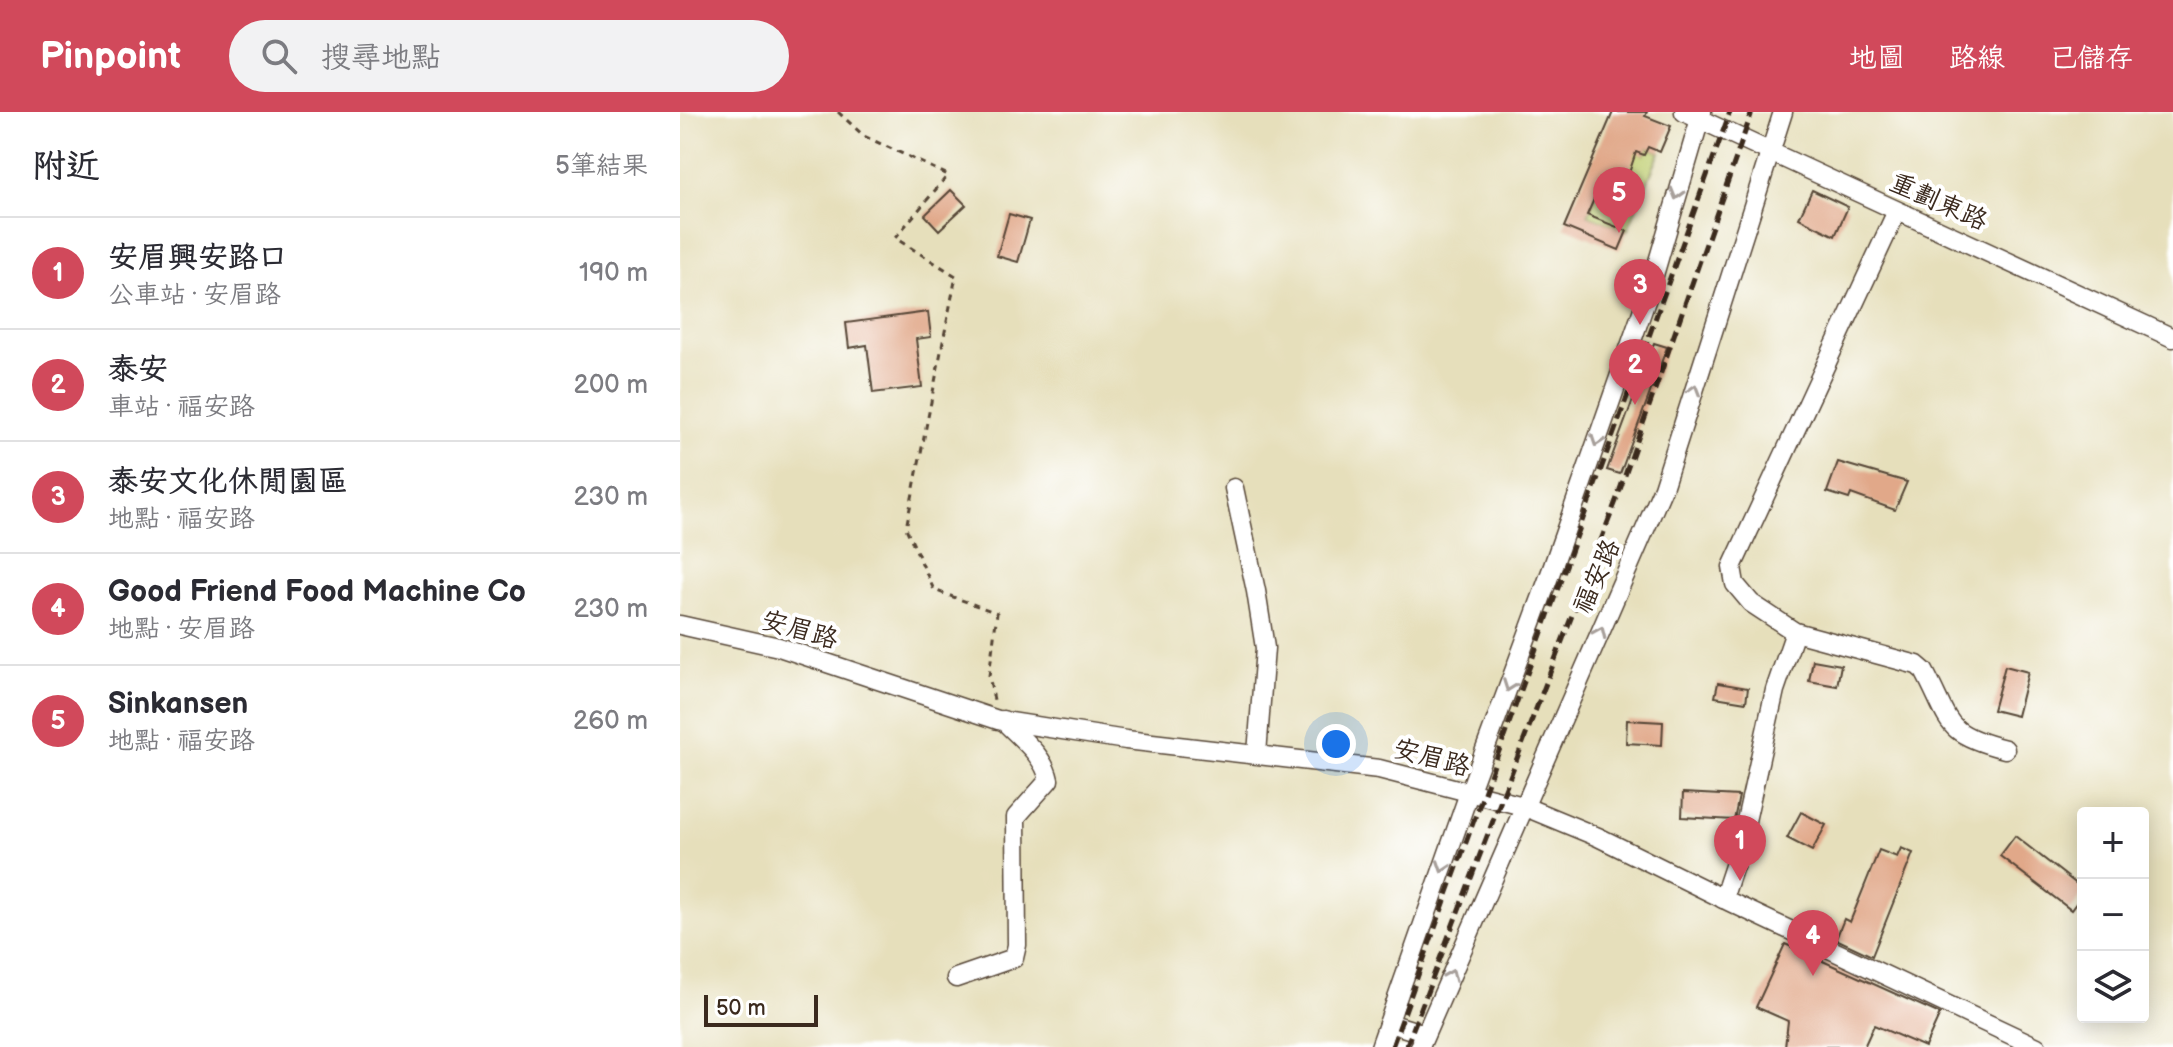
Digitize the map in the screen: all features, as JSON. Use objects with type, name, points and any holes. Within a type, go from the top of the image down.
[{"type":"street","name":"福安路","points":[[1423,1041],[1663,488],[1783,112]]},
{"type":"street","name":"福安路","points":[[1380,1047],[1649,292],[1695,114]]},
{"type":"street","name":"重劃東路","points":[[1695,114],[1769,152],[2173,338]]},
{"type":"street","points":[[1897,211],[1732,567],[1735,584],[1751,603],[1795,632],[1917,665],[1924,671],[1951,726],[1976,742],[2005,749]]},
{"type":"street","points":[[1234,488],[1265,648],[1257,754]]},
{"type":"street","name":"安眉路","points":[[680,625],[779,647],[1001,720],[1126,740],[1379,769],[1523,806],[1598,837],[2037,1047]]},
{"type":"street","points":[[1723,899],[1740,848],[1775,690],[1795,632]]},
{"type":"street","points":[[956,978],[1014,958],[1017,945],[1016,817],[1049,780],[1039,757],[1001,720]]},
{"type":"street","points":[[1389,1023],[1423,1041]]},
{"type":"path","points":[[838,112],[864,136],[948,175],[895,238],[956,276],[906,528],[934,590],[997,613],[989,676],[1001,720]]},
{"type":"green space","points":[[1621,137],[1644,155],[1648,147],[1660,152],[1627,231],[1588,215]]},
{"type":"building","points":[[1613,112],[1647,112],[1645,116],[1671,126],[1660,152],[1648,147],[1644,155],[1636,152],[1626,182],[1605,174],[1587,215],[1627,231],[1619,250],[1564,227]]},
{"type":"building","points":[[951,190],[966,205],[939,230],[925,215]]},
{"type":"building","points":[[1812,190],[1848,207],[1835,236],[1799,218]]},
{"type":"building","points":[[1009,214],[1030,220],[1018,262],[997,256]]},
{"type":"building","points":[[928,312],[931,337],[916,339],[922,387],[873,393],[867,345],[849,348],[846,323]]},
{"type":"building","points":[[1654,343],[1667,347],[1620,474],[1607,470]]},
{"type":"building","points":[[1838,462],[1907,482],[1895,510],[1851,494],[1849,499],[1827,492]]},
{"type":"building","points":[[1813,660],[1841,665],[1837,686],[1809,681]]},
{"type":"building","points":[[2005,666],[2028,672],[2017,716],[1993,710]]},
{"type":"building","points":[[1718,683],[1748,688],[1746,702],[1715,697]]},
{"type":"building","points":[[1627,720],[1663,722],[1662,745],[1626,743]]},
{"type":"building","points":[[1683,793],[1739,796],[1734,820],[1682,817]]},
{"type":"building","points":[[1801,812],[1826,825],[1812,851],[1787,838]]},
{"type":"building","points":[[2015,836],[2077,884],[2077,902],[2071,910],[2000,856]]},
{"type":"building","points":[[1901,848],[1913,853],[1872,956],[1836,939],[1844,919],[1850,922],[1879,850],[1897,857]]},
{"type":"building","points":[[1785,944],[1940,1014],[1925,1047],[1874,1025],[1864,1047],[1785,1047],[1788,1021],[1756,1007]]},
{"type":"railway","points":[[1392,1047],[1730,112]]},
{"type":"railway","points":[[1406,1047],[1616,501],[1752,112]]},
{"type":"place","name":"Sinkansen","points":[[1619,233]]},
{"type":"place","name":"泰安文化休閒園區","points":[[1640,325]]},
{"type":"place","name":"泰安","points":[[1635,405]]},
{"type":"place","name":"安眉興安路口","points":[[1740,881]]},
{"type":"place","name":"Good Friend Food Machine Co","points":[[1813,976]]}]
